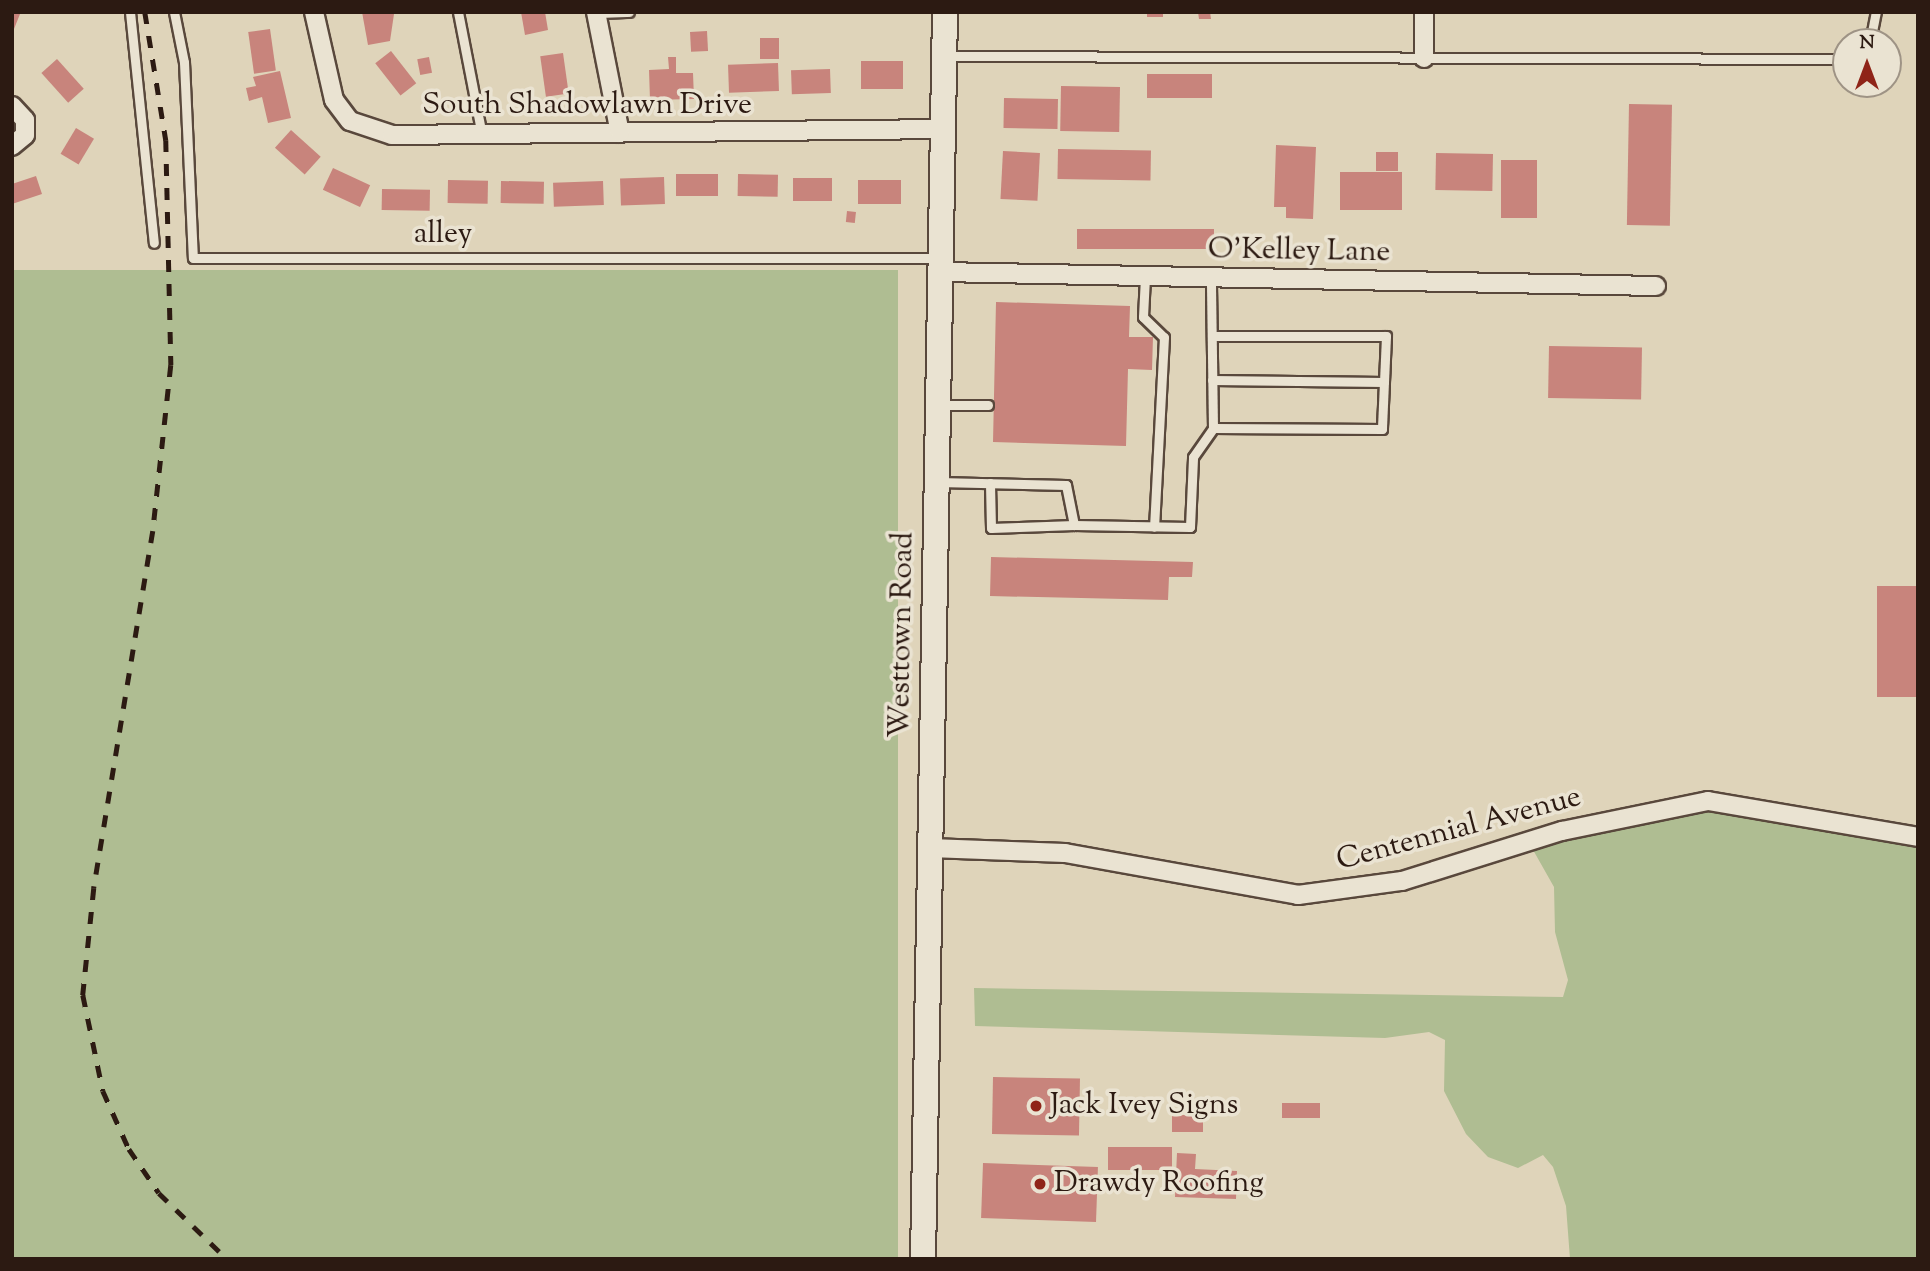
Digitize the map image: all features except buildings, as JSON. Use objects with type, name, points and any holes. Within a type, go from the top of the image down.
[{"type":"street","name":"South Shadowlawn Drive","points":[[314,12],[334,100],[349,121],[391,135],[943,129]]},
{"type":"street","name":"Westtown Road","points":[[923,1259],[946,12]]},
{"type":"street","points":[[1423,12],[1424,58]]},
{"type":"street","points":[[596,13],[620,133]]},
{"type":"street","points":[[12,106],[25,128],[12,146]]},
{"type":"street","name":"O'Kelley Lane","points":[[940,265],[1145,277],[1656,286]]},
{"type":"street","name":"Centennial Avenue","points":[[930,848],[1065,853],[1298,895],[1402,881],[1562,831],[1708,801],[1918,837]]},
{"type":"lane","points":[[130,12],[154,243]]},
{"type":"lane","name":"alley","points":[[174,12],[184,62],[193,258],[940,265]]},
{"type":"lane","points":[[458,12],[482,135]]},
{"type":"lane","points":[[596,13],[629,12]]},
{"type":"lane","points":[[945,56],[1832,59]]},
{"type":"lane","points":[[1145,277],[1143,317],[1164,337],[1154,527]]},
{"type":"lane","points":[[990,483],[991,528],[1191,527],[1193,457],[1213,428],[1211,278]]},
{"type":"lane","points":[[1212,335],[1386,336],[1382,429],[1213,428]]},
{"type":"lane","points":[[1212,380],[1384,382]]},
{"type":"lane","points":[[938,405],[988,405]]},
{"type":"lane","points":[[937,482],[1066,485],[1074,526]]},
{"type":"green space","points":[[12,270],[898,270],[898,1259],[12,1259]]},
{"type":"green space","points":[[1675,804],[1918,837],[1918,1259],[1570,1259],[1566,1206],[1553,1167],[1543,1155],[1518,1168],[1488,1157],[1466,1134],[1444,1091],[1445,1040],[1429,1032],[1385,1038],[975,1026],[974,988],[1563,997],[1568,980],[1555,932],[1554,887],[1528,841]]},
{"type":"railway","points":[[145,12],[166,140],[171,365],[153,531],[94,888],[83,995],[103,1091],[129,1149],[159,1193],[227,1259]]},
{"type":"place","name":"Jack Ivey Signs","points":[[1036,1106]]},
{"type":"place","name":"Drawdy Roofing","points":[[1040,1184]]}]
